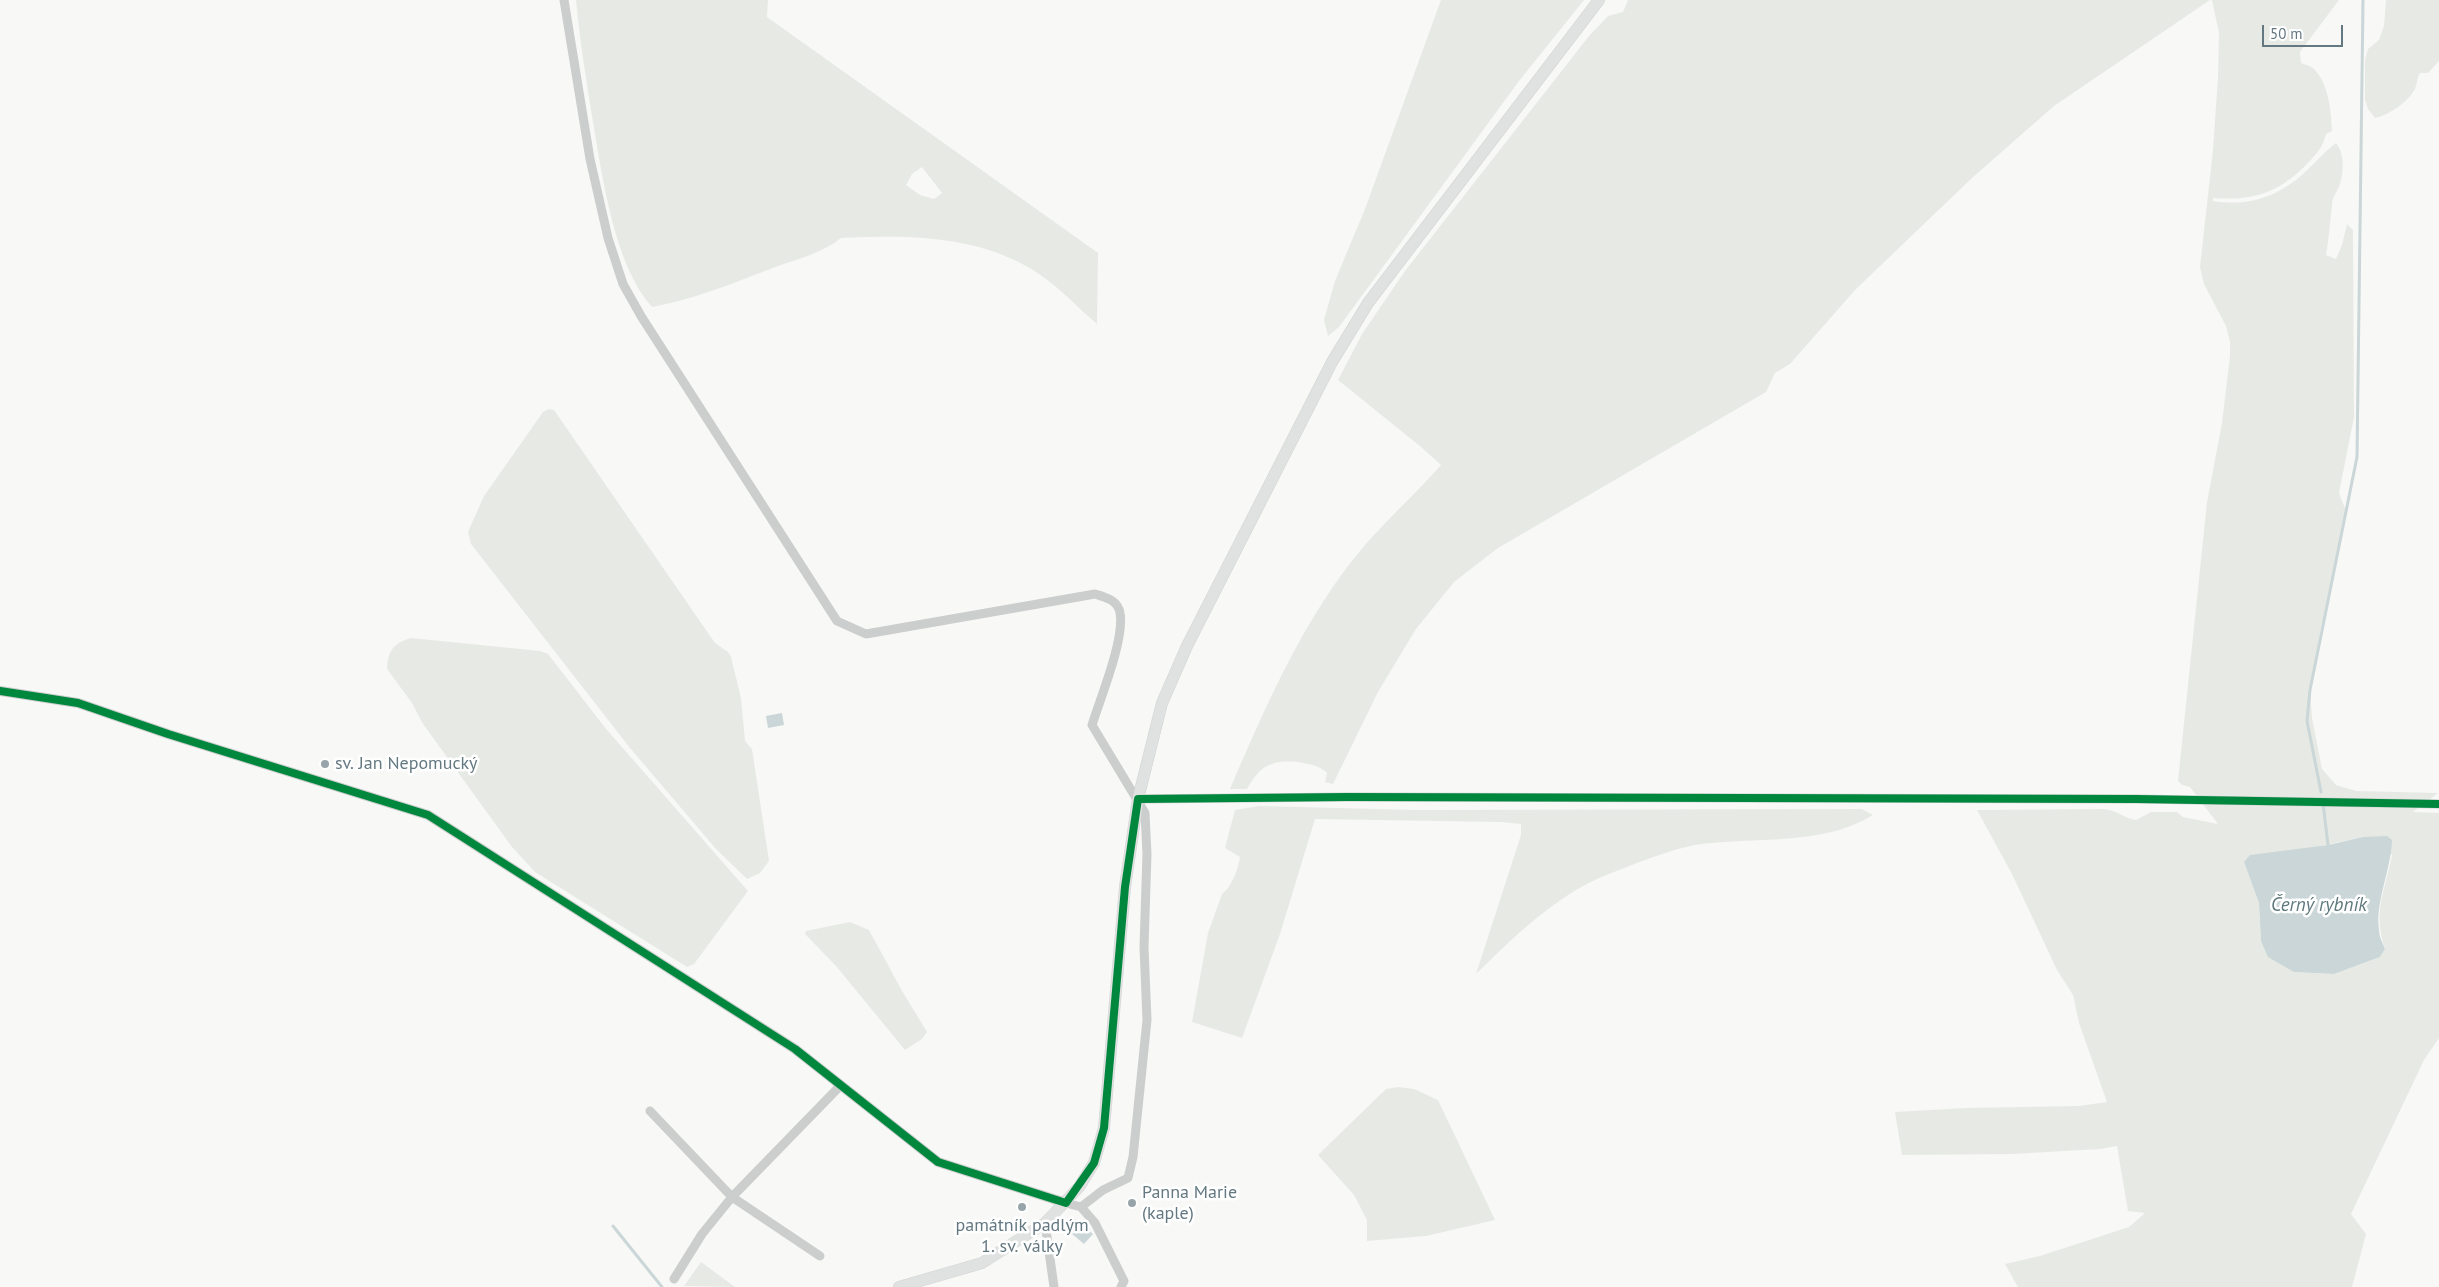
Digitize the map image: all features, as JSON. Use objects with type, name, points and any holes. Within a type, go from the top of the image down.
[{"type":"main road","points":[[899,1287],[982,1263],[1045,1223],[1066,1203],[1094,1163],[1104,1128],[1125,887],[1138,799],[1162,703],[1187,646],[1332,362],[1368,302],[1599,0]]},
{"type":"street","points":[[564,0],[590,159],[608,238],[623,284],[641,316],[837,621],[866,634],[1094,594],[1111,599],[1120,612],[1120,634],[1092,725],[1145,813],[1147,854],[1144,947],[1147,1020],[1133,1157],[1128,1178],[1103,1190],[1081,1207]]},
{"type":"street","points":[[0,691],[78,703],[168,734],[428,815],[795,1049],[938,1162],[1081,1207],[1095,1222],[1104,1245],[1124,1281],[1121,1287]]},
{"type":"street","points":[[1138,799],[1348,797],[2107,799],[2439,804]]},
{"type":"street","points":[[674,1279],[702,1234],[732,1197],[841,1085]]},
{"type":"street","points":[[650,1111],[732,1197],[820,1256]]},
{"type":"street","points":[[1045,1223],[1054,1287]]},
{"type":"shaded area","points":[[576,0],[768,0],[767,17],[1098,253],[1097,324],[1047,280],[1017,261],[969,245],[944,240],[892,237],[841,238],[811,255],[700,295],[652,307],[639,290],[629,269],[612,222],[584,64]],"holes":[[[922,167],[942,193],[934,199],[920,195],[906,185],[912,174]]]},
{"type":"shaded area","points":[[1441,0],[1584,0],[1519,81],[1339,327],[1328,336],[1324,320],[1335,281],[1365,209]]},
{"type":"shaded area","points":[[1628,0],[2210,0],[2054,106],[1972,178],[1855,290],[1790,364],[1775,373],[1766,392],[1498,548],[1454,582],[1416,629],[1378,692],[1333,784],[1325,782],[1327,773],[1314,765],[1298,762],[1281,762],[1262,769],[1247,789],[1230,789],[1283,672],[1298,643],[1332,588],[1372,537],[1441,465],[1338,380],[1362,334],[1405,271],[1589,36],[1608,16],[1623,12]]},
{"type":"shaded area","points":[[2212,0],[2339,0],[2300,52],[2301,63],[2314,69],[2323,83],[2330,107],[2332,131],[2326,134],[2317,153],[2287,182],[2265,193],[2241,198],[2213,198],[2213,201],[2238,203],[2273,194],[2295,181],[2336,143],[2339,147],[2343,164],[2342,176],[2332,202],[2326,255],[2336,259],[2342,245],[2347,224],[2353,230],[2354,417],[2339,493],[2346,511],[2329,600],[2321,627],[2310,689],[2312,718],[2322,769],[2336,785],[2356,791],[2438,793],[2413,812],[2439,813],[2439,1038],[2424,1060],[2351,1214],[2366,1234],[2352,1287],[2018,1287],[2005,1264],[2040,1256],[2129,1227],[2145,1213],[2128,1211],[2117,1146],[2100,1149],[2012,1154],[1902,1155],[1895,1112],[1966,1108],[2079,1106],[2107,1102],[2079,1023],[2073,995],[2057,970],[2012,874],[1977,810],[2104,809],[2136,820],[2151,812],[2177,812],[2183,817],[2218,824],[2190,787],[2182,785],[2178,781],[2207,502],[2222,423],[2230,356],[2230,342],[2226,326],[2204,284],[2200,267],[2213,150],[2219,33]],"holes":[[[2363,837],[2392,855],[2381,902],[2381,936],[2385,949],[2380,957],[2334,974],[2294,972],[2261,941],[2259,903],[2244,862]]]},
{"type":"shaded area","points":[[2386,0],[2439,0],[2439,61],[2428,73],[2420,73],[2415,89],[2403,103],[2386,114],[2375,118],[2368,109],[2365,100],[2365,60],[2368,49],[2379,40],[2384,26]]},
{"type":"shaded area","points":[[549,409],[554,410],[715,643],[728,652],[731,657],[741,698],[745,741],[752,749],[769,861],[760,873],[747,879],[716,849],[630,748],[471,544],[468,532],[484,496],[543,412]]},
{"type":"shaded area","points":[[411,638],[540,651],[548,654],[607,730],[748,891],[694,964],[687,967],[535,872],[512,847],[423,724],[412,703],[387,669],[393,648],[400,642]]},
{"type":"shaded area","points":[[1259,806],[1416,810],[1862,809],[1873,815],[1853,825],[1832,832],[1810,836],[1695,845],[1658,855],[1611,873],[1585,885],[1541,914],[1476,974],[1521,835],[1521,824],[1501,822],[1315,819],[1280,934],[1242,1038],[1192,1022],[1208,933],[1222,894],[1232,882],[1239,862],[1240,857],[1225,848],[1235,810]]},
{"type":"shaded area","points":[[850,922],[869,930],[927,1032],[922,1039],[905,1050],[836,966],[805,934],[806,931]]},
{"type":"shaded area","points":[[1398,1087],[1414,1089],[1438,1100],[1495,1220],[1426,1236],[1367,1241],[1367,1220],[1354,1195],[1318,1155],[1386,1089]]},
{"type":"shaded area","points":[[701,1262],[735,1287],[684,1286]]},
{"type":"water","points":[[782,713],[784,725],[768,728],[766,716]]},
{"type":"water","name":"Černý rybník","points":[[2387,836],[2392,840],[2379,908],[2379,933],[2385,949],[2380,957],[2334,974],[2294,972],[2268,957],[2261,941],[2259,903],[2244,862],[2250,855],[2328,845],[2363,837]]},
{"type":"water","points":[[1074,1218],[1093,1234],[1084,1244],[1065,1228]]},
{"type":"waterway","points":[[2321,792],[2307,721],[2310,690],[2357,457],[2363,0]]},
{"type":"waterway","points":[[2323,803],[2328,845]]},
{"type":"waterway","points":[[613,1226],[662,1287]]},
{"type":"cycle path","points":[[0,691],[78,703],[168,734],[428,815],[795,1049],[938,1162],[1066,1203],[1094,1163],[1104,1128],[1125,887],[1138,799],[1348,797],[2137,799],[2439,804]]},
{"type":"place","name":"sv. Jan Nepomucký","points":[[325,764]]},
{"type":"place","name":"Panna Marie (kaple)","points":[[1132,1203]]},
{"type":"place","name":"památník padlým 1. sv. války","points":[[1022,1207]]}]
